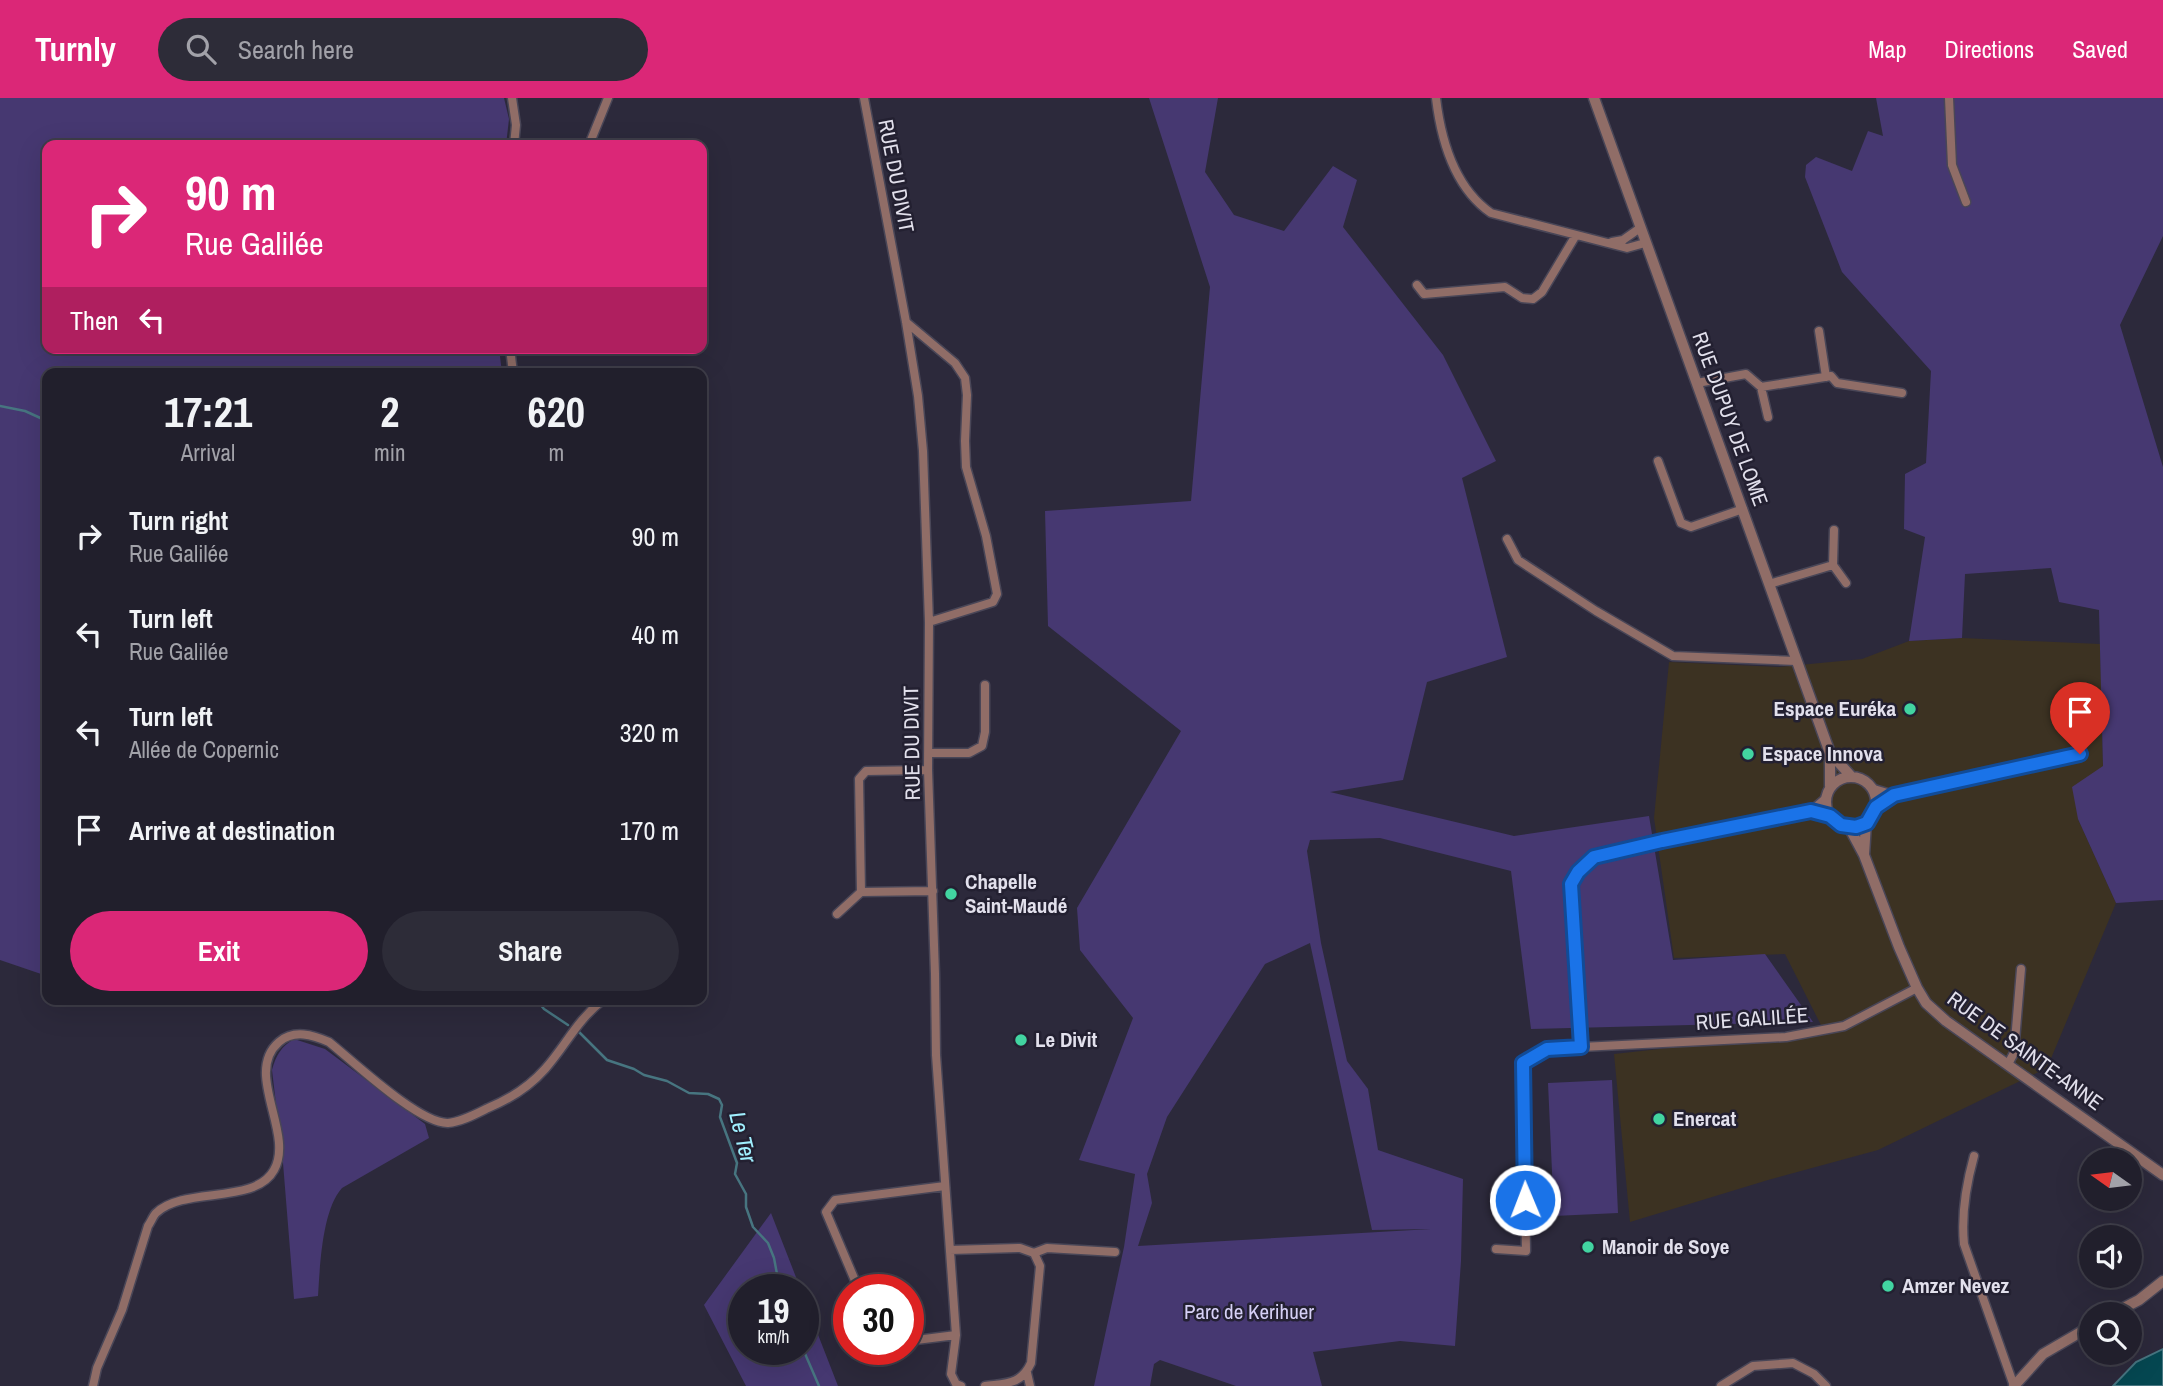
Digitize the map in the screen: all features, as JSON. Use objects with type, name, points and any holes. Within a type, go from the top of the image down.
[{"type":"street","points":[[512,98],[516,125],[514,140]]},
{"type":"street","points":[[591,140],[608,98]]},
{"type":"street","name":"RUE DU DIVIT","points":[[864,98],[906,321],[918,396],[923,451],[929,622],[928,770],[936,1055],[956,1335],[951,1374],[956,1384],[961,1386]]},
{"type":"street","points":[[1436,98],[1448,154],[1475,202],[1491,213],[1627,248],[1645,243]]},
{"type":"street","name":"RUE DUPUY DE LOME","points":[[1594,98],[1830,753],[1830,786]]},
{"type":"street","points":[[1949,98],[1952,165],[1966,202]]},
{"type":"street","points":[[1609,243],[1623,240],[1640,228]]},
{"type":"street","points":[[1417,285],[1424,294],[1504,286],[1522,298],[1533,299],[1542,292],[1576,235]]},
{"type":"street","points":[[906,321],[955,363],[965,378],[966,467],[986,536],[997,594],[993,602],[929,622]]},
{"type":"street","points":[[1819,331],[1826,377]]},
{"type":"street","points":[[1697,383],[1746,374],[1761,387],[1768,417]]},
{"type":"street","points":[[1761,387],[1830,376],[1837,383],[1902,393]]},
{"type":"street","points":[[1658,461],[1681,523],[1691,527],[1742,509]]},
{"type":"street","points":[[1834,530],[1833,565],[1846,583]]},
{"type":"street","points":[[1507,539],[1518,560],[1596,611],[1673,656],[1796,661]]},
{"type":"street","points":[[1769,584],[1833,565]]},
{"type":"street","points":[[928,753],[969,753],[982,747],[985,732],[985,685]]},
{"type":"street","name":"RUE DUPUY DE LOME","points":[[1830,753],[1850,775]]},
{"type":"street","points":[[1825,799],[1830,816],[1849,827],[1867,823],[1876,807],[1894,795],[2080,754]]},
{"type":"street","points":[[861,892],[859,779],[863,773],[870,771],[928,770]]},
{"type":"street","points":[[1811,811],[1825,799],[1830,786],[1850,775],[1863,779],[1874,789],[1894,795]]},
{"type":"street","points":[[1874,789],[1876,807]]},
{"type":"street","points":[[1581,1047],[1571,884],[1578,872],[1594,857],[1811,811],[1830,816]]},
{"type":"street","name":"RUE DE SAINTE-ANNE","points":[[1864,855],[1867,823]]},
{"type":"street","name":"RUE DE SAINTE-ANNE","points":[[1849,827],[1864,855],[1899,947],[1926,1003],[1946,1021],[2163,1175]]},
{"type":"street","points":[[837,914],[861,892],[933,891]]},
{"type":"street","points":[[2008,1064],[2014,1052],[2021,969]]},
{"type":"street","name":"RUE GALILÉE","points":[[1496,1249],[1526,1251],[1523,1063],[1547,1049],[1786,1037],[1844,1027],[1917,988]]},
{"type":"street","points":[[93,1386],[104,1347],[122,1310],[148,1226],[155,1214],[166,1206],[186,1200],[247,1189],[265,1181],[274,1171],[280,1150],[266,1076],[271,1051],[283,1039],[291,1035],[313,1035],[329,1042],[413,1110],[438,1122],[449,1123],[491,1107],[534,1082],[586,1014],[597,1005]]},
{"type":"street","points":[[1974,1156],[1962,1225],[1964,1244],[2014,1386],[2043,1354],[2079,1333]]},
{"type":"street","points":[[852,1274],[827,1212],[835,1200],[945,1186]]},
{"type":"street","points":[[950,1250],[1020,1248],[1034,1252],[1047,1248],[1115,1252]]},
{"type":"street","points":[[985,1386],[1016,1381],[1027,1373],[1031,1363],[1040,1266],[1034,1252]]},
{"type":"street","points":[[2135,1302],[2163,1281]]},
{"type":"street","points":[[924,1338],[956,1335]]},
{"type":"street","points":[[1721,1386],[1753,1366],[1793,1363],[1814,1374],[1826,1386]]},
{"type":"street","points":[[1027,1373],[1030,1386]]},
{"type":"shaded area","points":[[1962,638],[2100,644],[2103,766],[2078,819],[2116,903],[2047,1068],[1878,1150],[1630,1222],[1614,1054],[1824,1031],[1785,954],[1674,958],[1654,818],[1669,662],[1779,667],[1862,659],[1909,641]]},
{"type":"shaded area","points":[[2163,1349],[2163,1386],[2113,1386],[2133,1365],[2142,1365],[2142,1359]]},
{"type":"green space","points":[[0,98],[504,98],[509,119],[507,140],[42,140],[42,354],[500,354],[501,368],[42,368],[42,974],[0,960]]},
{"type":"green space","name":"Parc de Kerihuer","points":[[1149,98],[1218,98],[1205,172],[1234,215],[1284,231],[1333,166],[1357,180],[1343,227],[1443,355],[1496,461],[1462,478],[1507,657],[1427,682],[1403,780],[1330,792],[1514,836],[1649,816],[1673,960],[1765,954],[1813,1022],[1531,1029],[1511,871],[1380,838],[1310,840],[1307,851],[1321,943],[1347,1061],[1368,1089],[1378,1150],[1463,1179],[1455,1346],[1400,1341],[1313,1352],[1322,1386],[1236,1386],[1160,1360],[1154,1364],[1150,1386],[1094,1386],[1124,1247],[1135,1174],[1079,1160],[1133,1018],[1080,950],[1077,908],[1181,731],[1048,626],[1045,511],[1191,501],[1210,287]],"holes":[[[1310,943],[1372,1230],[1431,1229],[1138,1246],[1152,1203],[1147,1174],[1167,1117],[1265,964]]]},
{"type":"green space","points":[[1876,98],[2163,98],[2163,236],[2120,325],[2163,467],[2163,900],[2116,903],[2078,819],[2072,787],[2103,766],[2099,610],[2059,602],[2051,568],[1965,574],[1962,638],[1909,641],[1925,537],[1904,529],[1905,474],[1926,463],[1931,371],[1842,272],[1805,177],[1806,165],[1816,157],[1852,171],[1868,131],[1883,136]]},
{"type":"green space","points":[[294,1039],[325,1049],[425,1124],[429,1138],[342,1188],[335,1198],[326,1224],[318,1296],[294,1299],[272,1070],[280,1052]]},
{"type":"green space","points":[[1612,1080],[1618,1213],[1554,1216],[1548,1083]]},
{"type":"green space","points":[[771,1213],[795,1274],[728,1274],[728,1351],[704,1305]]},
{"type":"green space","points":[[819,1337],[838,1386],[746,1386],[735,1365],[819,1365]]},
{"type":"waterway","name":"Le Ter","points":[[0,406],[25,411],[42,419]]},
{"type":"waterway","name":"Le Ter","points":[[541,1005],[568,1025]]},
{"type":"waterway","name":"Le Ter","points":[[579,1032],[607,1060],[667,1081],[689,1093],[708,1094],[719,1099],[722,1105],[720,1117],[737,1163],[735,1174],[746,1194],[746,1207],[753,1227],[768,1243],[777,1274]]},
{"type":"waterway","name":"Le Ter","points":[[810,1365],[819,1386]]},
{"type":"place","name":"Espace Euréka","points":[[1910,709]]},
{"type":"place","name":"Espace Innova","points":[[1748,754]]},
{"type":"place","name":"Chapelle Saint-Maudé","points":[[951,894]]},
{"type":"place","name":"Le Divit","points":[[1021,1040]]},
{"type":"place","name":"Enercat","points":[[1659,1119]]},
{"type":"place","name":"Manoir de Soye","points":[[1588,1247]]},
{"type":"place","name":"Amzer Nevez","points":[[1888,1286]]},
{"type":"route","points":[[1525,1200],[1523,1063],[1547,1049],[1581,1047],[1571,884],[1578,872],[1594,857],[1811,811],[1830,816],[1841,825],[1856,827],[1867,823],[1876,807],[1894,795],[2080,754]]}]
